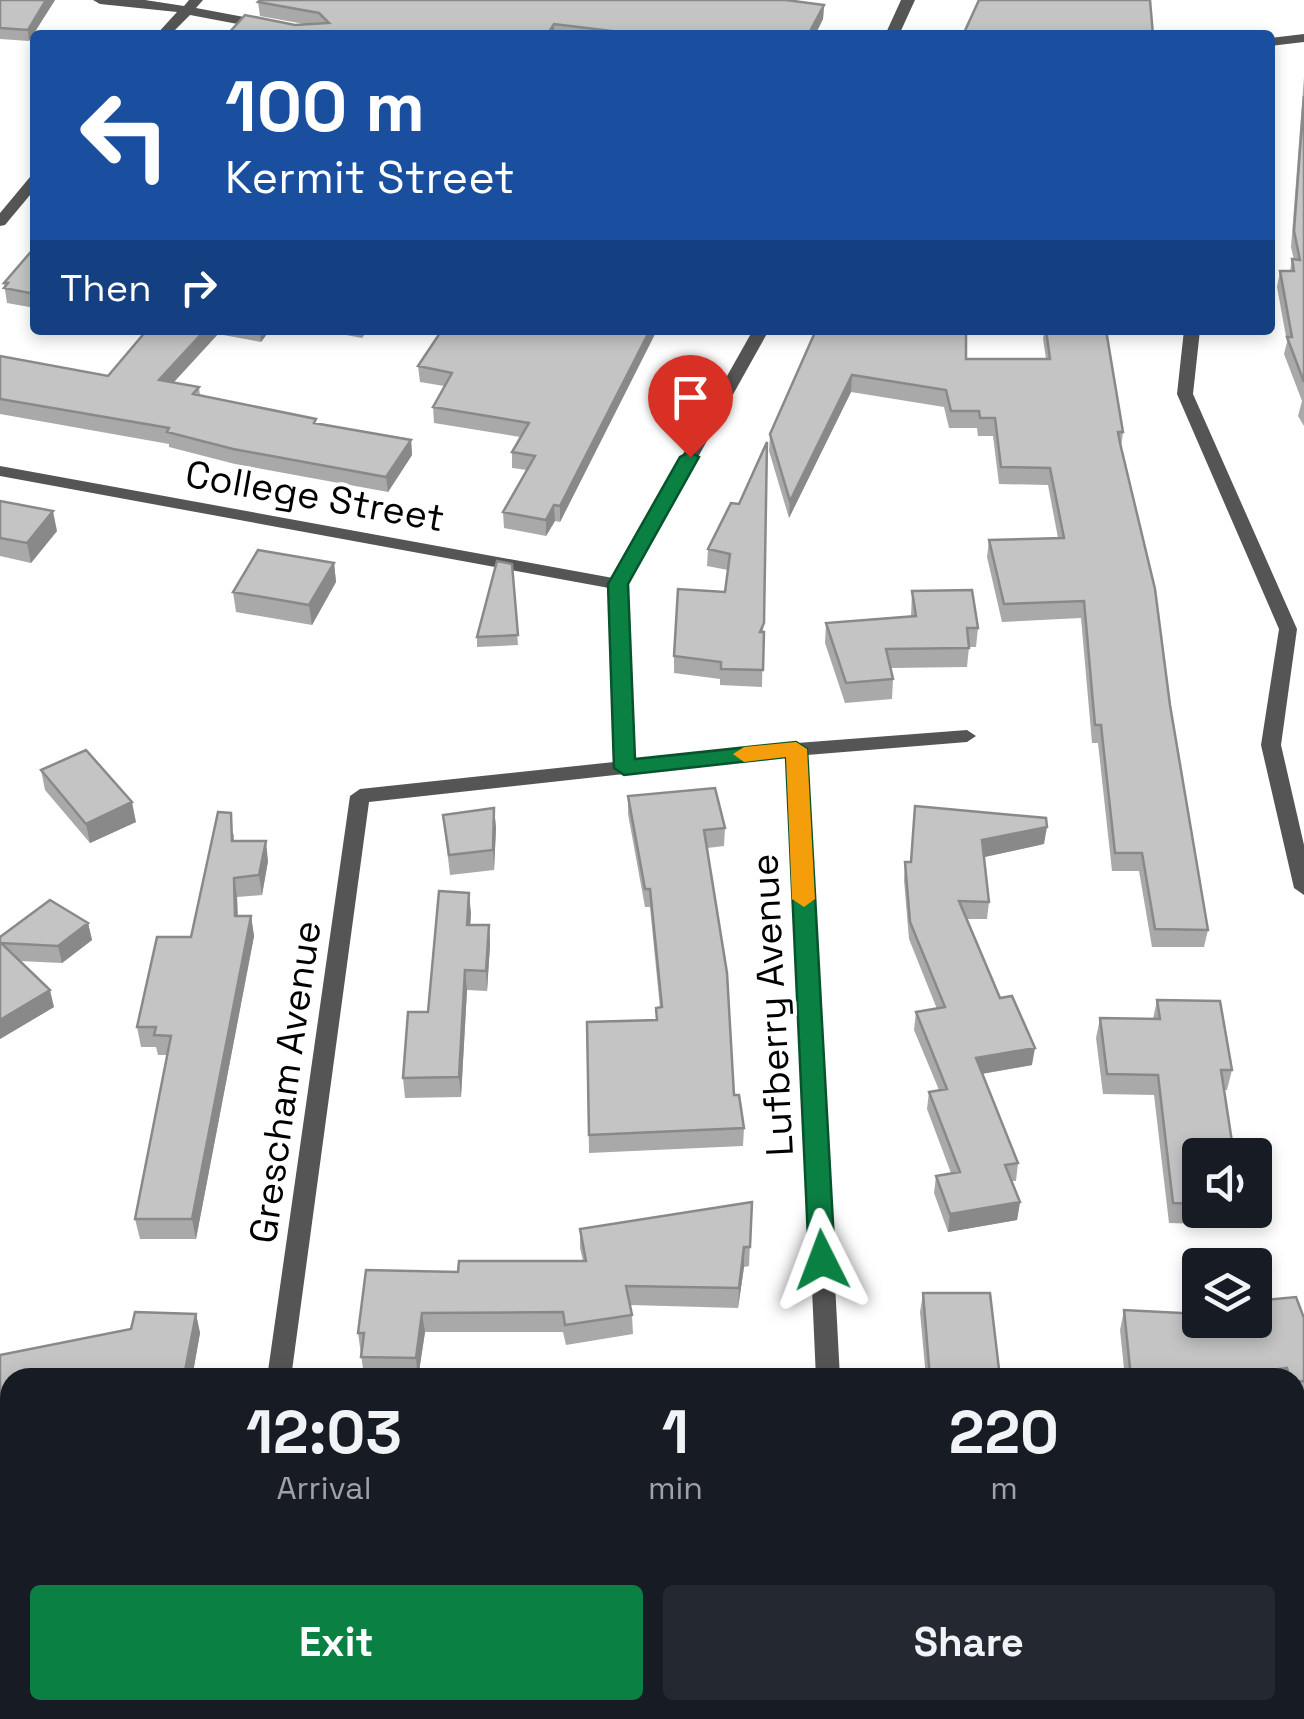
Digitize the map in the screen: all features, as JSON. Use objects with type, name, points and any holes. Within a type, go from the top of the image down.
[{"type":"street","points":[[100,0],[192,4],[224,21],[286,30]]},
{"type":"street","points":[[894,30],[908,0]]},
{"type":"street","points":[[168,30],[192,4]]},
{"type":"street","points":[[1275,41],[1304,38]]},
{"type":"street","points":[[0,222],[30,186]]},
{"type":"street","points":[[758,335],[618,584],[624,768],[967,736]]},
{"type":"street","points":[[1191,335],[1185,394],[1296,626],[1272,745],[1304,888]]},
{"type":"street","name":"College Street","points":[[0,471],[618,584]]},
{"type":"street","name":"Lufberry Avenue","points":[[796,749],[827,1368]]},
{"type":"street","name":"Grescham Avenue","points":[[280,1368],[360,796],[624,768]]},
{"type":"building","points":[[0,0],[46,0],[28,30],[0,28]]},
{"type":"building","points":[[786,0],[824,5],[811,30],[604,30],[554,24],[550,30],[232,30],[245,15],[295,25],[329,23],[319,13],[258,2]]},
{"type":"building","points":[[979,0],[1150,0],[1153,30],[965,30]]},
{"type":"building","points":[[1304,96],[1304,382],[1287,337],[1292,337],[1280,271],[1294,271],[1292,259],[1300,260],[1294,231]]},
{"type":"building","points":[[30,253],[30,293],[4,288],[8,283],[4,283]]},
{"type":"building","points":[[143,335],[200,335],[159,380],[199,387],[193,394],[316,419],[314,423],[411,440],[386,477],[233,449],[167,432],[169,428],[0,399],[0,356],[108,376]]},
{"type":"building","points":[[439,335],[647,335],[560,506],[554,505],[546,520],[503,512],[535,456],[512,452],[529,423],[433,407],[452,373],[418,366]]},
{"type":"building","points":[[814,335],[966,335],[966,359],[1050,359],[1047,335],[1107,335],[1123,432],[1118,432],[1155,589],[1208,930],[1155,929],[1142,853],[1115,853],[1101,725],[1095,725],[1084,601],[1004,604],[989,540],[1064,538],[1050,468],[1001,467],[995,418],[980,418],[979,411],[951,411],[946,390],[852,375],[790,501],[770,434]]},
{"type":"building","points":[[767,442],[764,623],[760,632],[764,632],[763,670],[721,669],[721,662],[674,656],[678,589],[725,592],[730,554],[708,549],[731,503],[739,504]]},
{"type":"building","points":[[0,501],[53,511],[27,543],[0,538]]},
{"type":"building","points":[[258,550],[334,563],[309,605],[233,592]]},
{"type":"building","points":[[497,561],[512,564],[518,635],[477,637]]},
{"type":"building","points":[[972,590],[978,628],[967,628],[969,648],[886,649],[893,679],[846,683],[826,623],[916,616],[912,591]]},
{"type":"building","points":[[86,750],[132,802],[86,824],[41,770]]},
{"type":"building","points":[[715,788],[725,828],[704,830],[727,973],[734,1095],[739,1095],[744,1128],[589,1135],[587,1022],[657,1020],[656,1008],[662,1007],[650,889],[645,889],[628,796]]},
{"type":"building","points":[[915,806],[1046,818],[1047,827],[982,840],[989,902],[959,901],[1000,998],[1012,996],[1035,1048],[976,1058],[1018,1163],[1005,1165],[1020,1202],[950,1214],[936,1176],[960,1172],[929,1092],[947,1089],[916,1012],[945,1007],[910,922],[905,862],[911,862]]},
{"type":"building","points":[[494,808],[493,850],[449,855],[443,815]]},
{"type":"building","points":[[218,812],[231,813],[232,841],[266,841],[259,875],[234,878],[235,916],[251,916],[192,1219],[135,1219],[171,1036],[154,1035],[156,1027],[137,1027],[157,937],[191,937]]},
{"type":"building","points":[[439,891],[469,893],[467,925],[489,925],[486,971],[465,970],[459,1077],[403,1078],[408,1012],[428,1012]]},
{"type":"building","points":[[50,900],[88,923],[58,946],[1,943],[50,990],[0,1020],[0,937]]},
{"type":"building","points":[[1157,1000],[1220,1001],[1232,1070],[1221,1070],[1231,1138],[1182,1138],[1182,1203],[1173,1203],[1158,1075],[1107,1074],[1100,1018],[1160,1019]]},
{"type":"building","points":[[752,1202],[750,1247],[744,1247],[739,1288],[626,1286],[632,1315],[565,1325],[563,1312],[422,1313],[416,1358],[361,1357],[364,1333],[358,1333],[366,1270],[458,1272],[459,1261],[586,1261],[580,1229]]},
{"type":"building","points":[[923,1293],[990,1293],[999,1368],[929,1368]]},
{"type":"building","points":[[1296,1297],[1304,1318],[1304,1368],[1130,1368],[1124,1310],[1182,1313],[1182,1338],[1272,1338],[1272,1299]]},
{"type":"building","points":[[135,1312],[196,1314],[186,1368],[0,1368],[0,1355],[131,1329]]},
{"type":"slow traffic","points":[[744,754],[796,749],[804,899]]},
{"type":"route","points":[[690,457],[618,584],[624,768],[796,749],[822,1260]]}]
